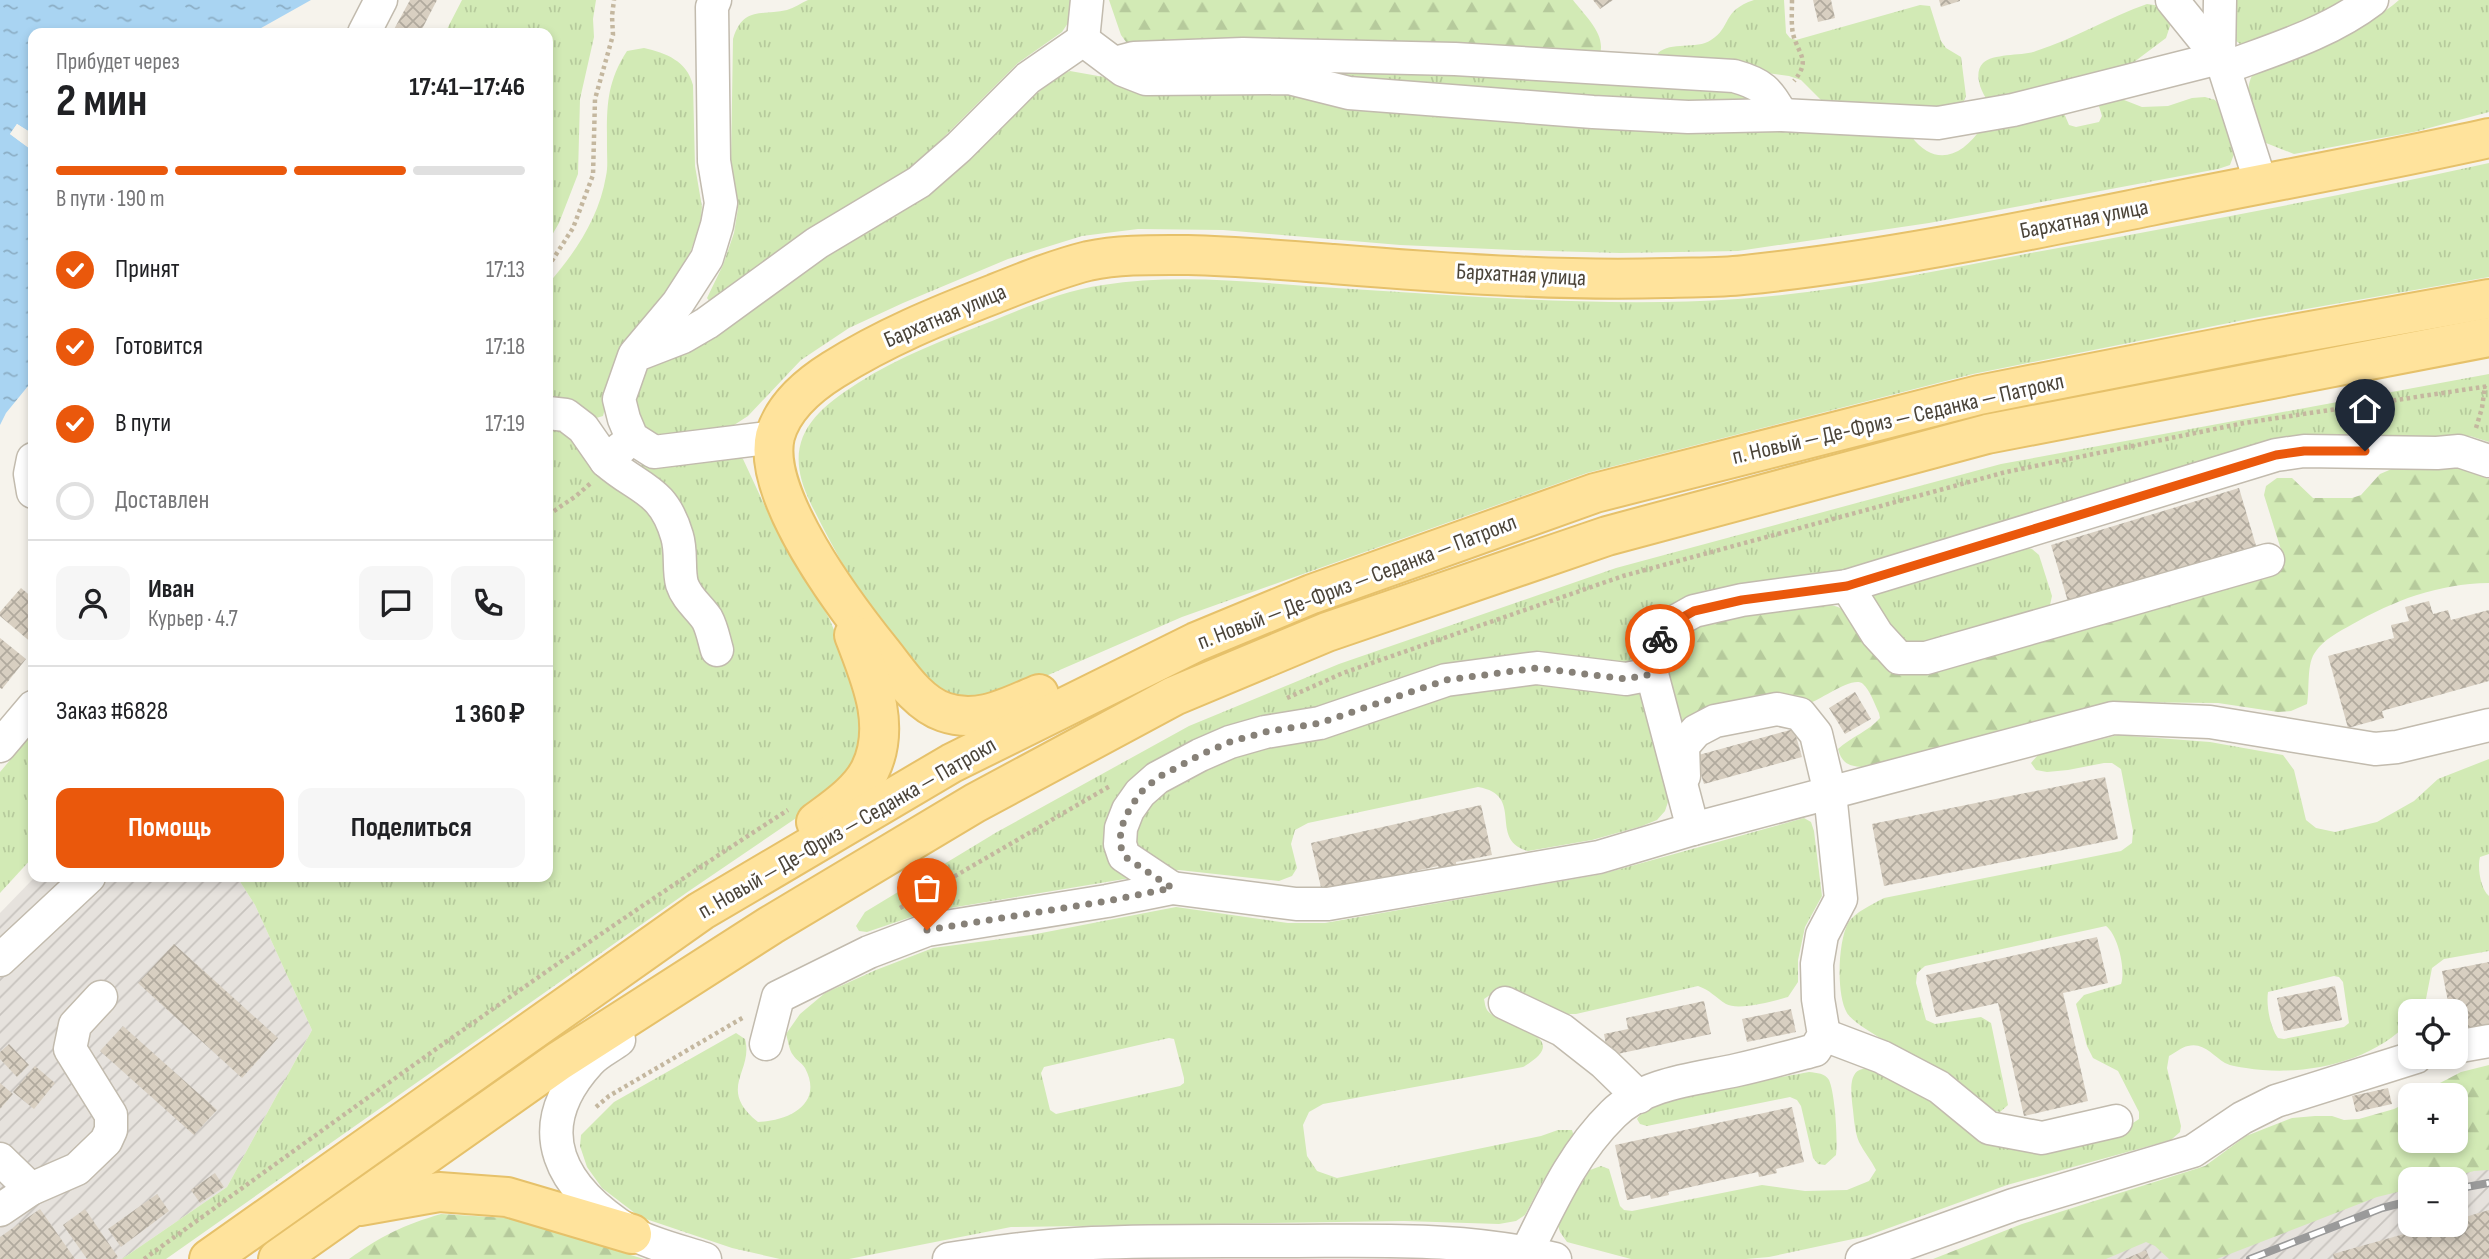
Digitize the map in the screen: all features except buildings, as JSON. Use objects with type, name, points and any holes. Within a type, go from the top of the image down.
[{"type":"main road","name":"Бархатная улица","points":[[840,598],[800,531],[777,475],[775,437],[791,405],[817,380],[916,324],[1022,283],[1091,261],[1144,255],[1211,256],[1512,277],[1616,279],[1739,276],[1840,263],[2060,224],[2489,138]]},
{"type":"main road","name":"п. Новый — Де-Фриз — Седанка — Патрокл","points":[[209,1259],[701,911],[952,763],[1196,642],[1312,594],[1595,493],[1979,395],[2489,299]]},
{"type":"main road","name":"п. Новый — Де-Фриз — Седанка — Патрокл","points":[[278,1259],[559,1061],[771,925],[975,803],[1174,696],[1327,632],[1607,536],[1987,434],[2489,337]]},
{"type":"main road","points":[[840,598],[908,686],[939,711],[973,718],[1006,708],[1162,640],[1176,638],[1196,642]]},
{"type":"main road","points":[[750,881],[769,855],[844,801],[871,768],[877,745],[879,719],[874,689],[840,598]]},
{"type":"main road","points":[[351,1207],[439,1192],[507,1197],[632,1234]]},
{"type":"street","points":[[367,28],[381,0]]},
{"type":"street","points":[[715,0],[712,8],[714,161],[721,203],[717,225],[707,258],[685,292],[634,356],[619,398],[632,438],[654,452],[775,437]]},
{"type":"street","points":[[634,356],[683,337],[707,323],[817,243],[919,182],[959,147],[1028,78],[1083,40],[1087,0]]},
{"type":"street","points":[[2172,0],[2222,63]]},
{"type":"street","points":[[2220,0],[2222,63],[2261,184]]},
{"type":"street","points":[[1083,40],[1114,64],[1146,79],[1289,78],[1349,93],[1593,112],[1688,117],[1778,108],[1938,123],[2013,110],[2222,63],[2325,29],[2372,0]]},
{"type":"street","points":[[1114,64],[1134,58],[1243,54],[1483,61],[1734,76],[1755,82],[1768,91],[1778,108]]},
{"type":"street","points":[[553,414],[566,415],[583,428],[606,461],[622,475],[652,491],[666,507],[678,537],[682,563],[681,582],[687,596],[707,620],[717,650]]},
{"type":"street","points":[[606,461],[632,438]]},
{"type":"street","points":[[1693,829],[1652,674],[1655,646],[1669,625],[1694,611],[1742,600],[1847,586],[2276,455],[2304,451],[2459,451],[2489,461]]},
{"type":"street","points":[[1847,586],[1877,634],[1899,658],[1926,657],[2268,560]]},
{"type":"street","points":[[1172,888],[1124,856],[1120,844],[1121,828],[1140,793],[1157,778],[1200,755],[1230,742],[1265,732],[1320,723],[1446,680],[1537,668],[1626,679],[1652,674]]},
{"type":"street","points":[[949,1259],[1017,1249],[1091,1243],[1213,1241],[1402,1241],[1479,1245],[1535,1257],[1557,1190],[1585,1147],[1614,1113],[1639,1097],[1669,1084],[1815,1050],[1825,1035],[1818,999],[1817,964],[1822,934],[1841,900],[1830,793],[1816,734],[1800,713],[1777,709],[1715,721],[1696,731],[1683,746],[1684,799]]},
{"type":"street","points":[[0,746],[28,713]]},
{"type":"street","points":[[765,1044],[778,997],[869,952],[927,930],[1172,888],[1296,904],[1328,904],[1599,857],[1693,829],[2113,718],[2210,722],[2375,749],[2397,747],[2489,724]]},
{"type":"street","points":[[0,960],[84,882]]},
{"type":"street","points":[[705,1259],[632,1234],[584,1198],[566,1174],[558,1150],[556,1122],[566,1093],[590,1061],[751,953],[771,925]]},
{"type":"street","points":[[0,1210],[31,1189],[76,1169],[106,1141],[111,1130],[111,1115],[70,1049],[75,1025],[101,997]]},
{"type":"street","points":[[1505,1003],[1562,1030],[1604,1063],[1639,1097]]},
{"type":"street","points":[[1825,1035],[1882,1056],[1939,1087],[1989,1128],[2042,1138],[2116,1121]]},
{"type":"street","points":[[2468,1045],[2489,1041]]},
{"type":"street","points":[[1863,1259],[2013,1205],[2193,1151],[2242,1118],[2276,1101],[2398,1063]]},
{"type":"street","points":[[0,1159],[31,1189]]},
{"type":"path","points":[[553,259],[573,228],[593,175],[595,99],[613,35],[614,0]]},
{"type":"path","points":[[1778,108],[1801,72],[1804,62],[1792,31],[1791,0]]},
{"type":"path","points":[[1282,700],[1343,673],[1623,576],[2006,472],[2244,423],[2487,386],[2473,437],[2459,451]]},
{"type":"path","points":[[553,512],[588,487],[606,461]]},
{"type":"path","points":[[899,908],[1112,785]]},
{"type":"path","points":[[144,1259],[679,880],[792,808]]},
{"type":"path","points":[[596,1107],[609,1096],[778,997]]},
{"type":"shaded area","points":[[30,882],[240,882],[255,905],[312,1030],[227,1187],[122,1259],[0,1259],[0,913]]},
{"type":"shaded area","points":[[2489,1143],[2489,1259],[2020,1259],[2449,1153],[2468,1153],[2468,1148]]},
{"type":"green space","points":[[462,0],[596,0],[594,37],[580,99],[578,174],[553,233],[553,28],[448,28]]},
{"type":"green space","points":[[808,0],[1070,0],[1070,20],[1062,32],[1018,63],[911,170],[710,302],[707,298],[723,265],[734,233],[738,208],[731,161],[733,39],[742,21],[748,17],[787,10]]},
{"type":"green space","points":[[1109,0],[1573,0],[1597,32],[1601,47],[1600,54],[1129,46],[1121,35]]},
{"type":"green space","points":[[1754,0],[1784,0],[1786,33],[1796,40],[1920,5],[1930,6],[1941,41],[1946,48],[1961,57],[1966,96],[1962,106],[1951,111],[1825,104],[1801,80],[1789,76],[1660,59],[1658,53],[1663,49],[1698,45],[1711,40],[1718,35],[1736,9]]},
{"type":"green space","points":[[2227,0],[2347,0],[2282,32],[2240,44],[2231,37]]},
{"type":"green space","points":[[2399,0],[2489,0],[2489,112],[2414,132],[2294,154],[2266,143],[2249,100],[2249,82],[2253,74],[2348,34]]},
{"type":"green space","points":[[2147,4],[2161,6],[2168,12],[2170,26],[2166,38],[2130,65],[1989,102],[1983,94],[1979,72],[1983,63],[1988,60],[2030,53],[2050,46]]},
{"type":"green space","points":[[644,48],[660,53],[681,64],[690,77],[693,85],[695,166],[702,207],[700,225],[690,253],[664,294],[619,354],[603,416],[593,419],[553,403],[553,278],[584,234],[603,191],[607,169],[609,98],[615,75],[627,51]]},
{"type":"green space","points":[[1234,62],[1731,84],[1751,99],[1750,105],[1412,88]]},
{"type":"green space","points":[[1070,71],[1115,79],[1285,87],[1911,136],[1920,146],[1939,155],[1948,155],[1966,146],[1982,127],[2063,111],[2069,125],[2076,127],[2099,122],[2102,116],[2098,103],[2119,98],[2142,107],[2168,106],[2192,98],[2205,97],[2215,100],[2221,108],[2234,154],[2230,165],[2218,169],[1929,223],[1738,251],[1620,253],[1514,250],[1400,245],[1223,230],[1138,229],[1082,236],[1008,259],[849,328],[801,360],[748,416],[731,427],[662,439],[645,430],[637,415],[635,398],[643,371],[657,358],[1005,120],[1058,76]]},
{"type":"green space","points":[[2489,163],[2489,277],[2254,318],[1973,374],[1587,473],[1182,617],[1002,695],[983,700],[971,702],[951,699],[932,688],[912,668],[853,581],[802,483],[799,464],[805,433],[826,407],[858,383],[890,364],[940,341],[1046,300],[1089,287],[1132,281],[1190,279],[1587,302],[1688,301],[1775,296],[1922,274],[2260,210]]},
{"type":"green space","points":[[2489,374],[2489,442],[2470,436],[2433,440],[2341,434],[2304,436],[2108,491],[1638,676],[1669,799],[1665,811],[1657,820],[1642,826],[1592,840],[1528,851],[1516,845],[1510,837],[1500,799],[1492,792],[1478,787],[1308,823],[1295,830],[1291,844],[1297,868],[1292,876],[1279,881],[1179,870],[926,912],[867,932],[859,931],[856,926],[865,912],[997,832],[1189,726],[1339,664],[1616,568],[2001,464]]},
{"type":"green space","points":[[553,424],[565,425],[647,500],[698,592],[639,471],[639,465],[737,455],[743,459],[769,515],[829,618],[860,692],[864,745],[833,793],[689,891],[166,1259],[122,1259],[227,1187],[312,1030],[255,905],[240,882],[553,882]]},
{"type":"green space","points":[[2394,468],[2462,469],[2489,479],[2489,583],[2452,586],[2417,595],[2367,616],[2332,636],[2313,656],[2307,704],[2291,711],[2278,712],[2218,703],[2110,702],[1862,767],[1846,763],[1838,749],[1880,718],[1868,690],[1858,682],[1807,704],[1683,723],[1672,706],[1666,672],[1671,645],[1679,635],[1709,621],[1784,606],[1808,604],[1840,608],[1860,626],[1892,669],[2283,556],[2264,495],[2266,486],[2277,478],[2292,478],[2313,498],[2352,498],[2361,495],[2380,474]]},
{"type":"green space","points":[[2023,547],[2032,549],[2039,555],[2052,596],[2050,605],[2044,611],[1924,644],[1903,643],[1888,626],[1872,597],[1875,591]]},
{"type":"green space","points":[[2118,735],[2210,742],[2283,755],[2294,770],[2306,820],[2316,828],[2335,832],[2377,822],[2414,801],[2438,779],[2489,759],[2489,854],[2480,857],[2479,867],[2482,884],[2489,896],[2489,951],[2444,959],[2432,968],[2426,999],[2398,999],[2398,1032],[2376,1048],[2334,1064],[2267,1070],[2230,1065],[2204,1048],[2194,1045],[2186,1047],[2169,1056],[2167,1068],[2181,1126],[2180,1132],[2171,1140],[2007,1185],[1867,1236],[1769,1257],[1746,1259],[1631,1259],[1567,1242],[1557,1222],[1590,1170],[1601,1166],[1609,1169],[1620,1206],[1624,1210],[1632,1211],[1762,1185],[1805,1191],[1847,1190],[1869,1181],[1876,1170],[1858,1138],[1851,1092],[1853,1077],[1862,1069],[1882,1072],[1907,1084],[1978,1136],[2130,1125],[2139,1119],[2139,1112],[2118,1071],[2093,1058],[2087,1046],[2076,1004],[2084,995],[2121,984],[2120,953],[2106,926],[1925,966],[1917,973],[1916,983],[1926,1020],[1935,1024],[1981,1017],[1991,1023],[2008,1105],[2000,1112],[1990,1110],[1943,1074],[1863,1027],[1847,1013],[1843,1004],[1840,968],[1842,942],[1848,923],[1860,912],[1884,898],[2121,851],[2132,843],[2133,831],[2121,769],[2112,763],[2104,763],[2047,772],[2036,770],[2031,763],[2038,755]],"holes":[[[2334,976],[2343,982],[2349,1023],[2344,1027],[2278,1038],[2269,1016],[2268,992]]]},
{"type":"green space","points":[[28,739],[28,862],[0,893],[0,772]]},
{"type":"green space","points":[[1804,818],[1811,822],[1814,831],[1822,896],[1805,927],[1798,960],[1798,982],[1788,997],[1756,1005],[1732,1006],[1698,986],[1576,1014],[1561,1014],[1503,991],[1493,993],[1484,999],[1487,1010],[1531,1033],[1540,1040],[1543,1047],[1538,1056],[1523,1067],[1323,1104],[1309,1112],[1303,1125],[1307,1156],[1317,1171],[1337,1178],[1541,1136],[1558,1130],[1572,1130],[1575,1140],[1543,1181],[1525,1215],[1516,1221],[1499,1224],[1404,1221],[1011,1227],[849,1259],[780,1259],[732,1248],[640,1217],[602,1188],[587,1167],[580,1146],[581,1135],[614,1102],[736,1033],[745,1039],[745,1061],[738,1089],[746,1110],[758,1122],[792,1114],[807,1101],[810,1091],[810,1081],[805,1068],[794,1057],[786,1034],[800,1014],[825,993],[933,948],[1031,935],[1176,907],[1288,923],[1325,923],[1602,874]],"holes":[[[1174,1039],[1184,1078],[1184,1083],[1180,1086],[1056,1114],[1050,1110],[1041,1073],[1044,1067]]]},
{"type":"green space","points":[[2489,1065],[2489,1170],[2468,1173],[2468,1167],[2398,1167],[2398,1192],[2377,1197],[2217,1259],[2169,1259],[2155,1246],[2146,1242],[2106,1259],[1933,1259],[2022,1224],[2205,1166],[2246,1136],[2292,1118],[2332,1116],[2344,1120],[2359,1119],[2398,1107],[2398,1153],[2468,1153],[2468,1083],[2440,1083],[2461,1072]]},
{"type":"green space","points":[[1809,1072],[1827,1078],[1833,1095],[1836,1155],[1825,1165],[1818,1164],[1813,1158],[1801,1106],[1797,1100],[1790,1097],[1647,1126],[1640,1124],[1637,1119],[1665,1103],[1689,1096]]},
{"type":"green space","points":[[441,1214],[507,1218],[644,1259],[349,1259],[393,1232]]},
{"type":"water","points":[[0,0],[311,0],[261,28],[28,28],[28,131],[17,124],[10,134],[28,147],[28,386],[6,413],[0,425]]},
{"type":"pier","points":[[17,124],[28,131],[28,135],[18,129],[15,133],[28,143],[28,147],[10,134]]},
{"type":"railway","points":[[2468,1187],[2489,1183]]},
{"type":"railway","points":[[2250,1259],[2398,1204]]},
{"type":"way so far","points":[[927,930],[1172,888],[1124,856],[1120,844],[1121,828],[1140,793],[1157,778],[1230,742],[1265,732],[1320,723],[1446,680],[1537,668],[1626,679],[1652,674],[1655,646],[1660,639]]},
{"type":"route","points":[[1660,639],[1669,625],[1694,611],[1742,600],[1847,586],[2276,455],[2304,451],[2365,451]]}]
